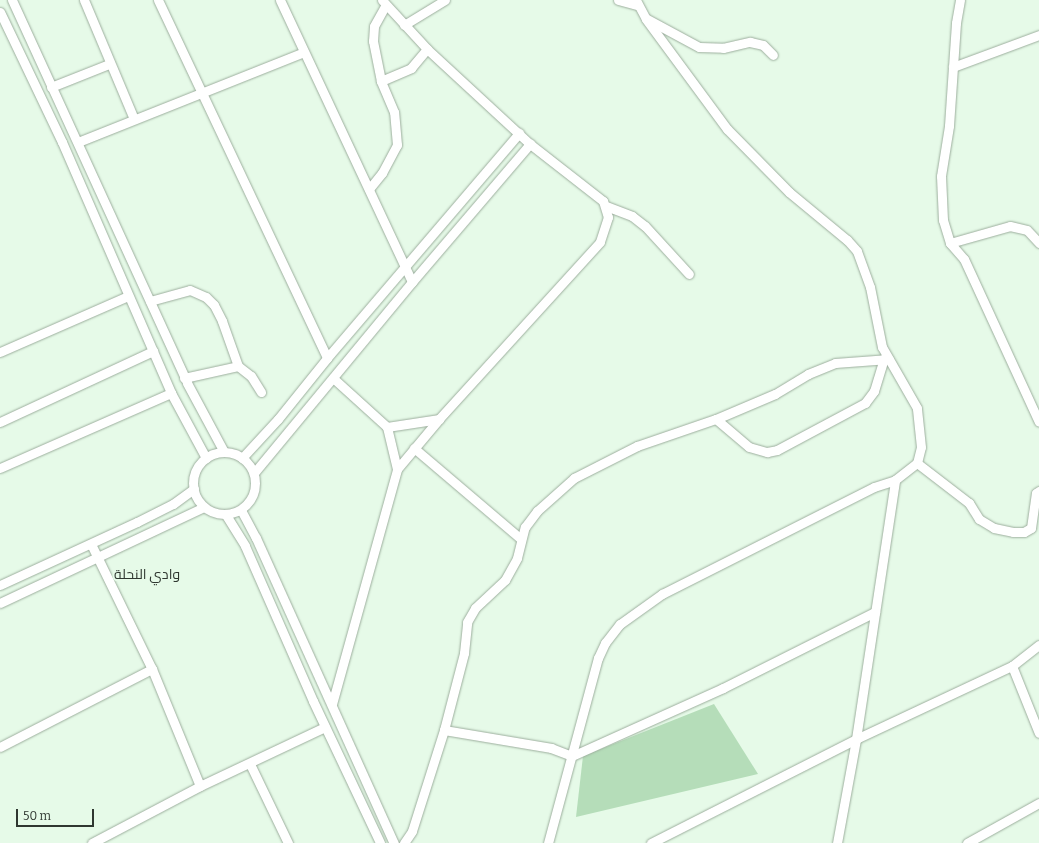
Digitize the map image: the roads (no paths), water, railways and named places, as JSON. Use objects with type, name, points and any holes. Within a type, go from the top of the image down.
[{"type":"street","points":[[12,0],[51,87],[78,142],[184,378],[224,452]]},
{"type":"street","points":[[84,0],[109,64],[134,119]]},
{"type":"street","points":[[158,0],[327,358]]},
{"type":"street","points":[[280,0],[404,268],[412,282]]},
{"type":"street","points":[[404,25],[445,0]]},
{"type":"street","points":[[548,843],[598,658],[605,643],[620,624],[662,594],[874,487],[894,480],[917,463],[921,447],[917,408],[886,359],[882,347],[870,287],[857,251],[847,240],[789,192],[727,130],[646,19],[637,2],[618,0]]},
{"type":"street","points":[[960,0],[956,23],[953,67],[941,176],[943,220],[950,242],[964,259],[1039,422]]},
{"type":"street","points":[[368,189],[382,173],[397,145],[394,112],[381,82],[372,41],[374,26],[383,3],[427,49],[520,133],[530,144],[592,192],[606,206],[632,216],[645,226],[690,274]]},
{"type":"street","points":[[0,12],[62,142],[171,393],[206,458]]},
{"type":"street","points":[[646,19],[699,47],[723,48],[750,42],[763,45],[773,55]]},
{"type":"street","points":[[953,67],[1039,35]]},
{"type":"street","points":[[381,82],[411,68],[427,49]]},
{"type":"street","points":[[78,142],[304,52]]},
{"type":"street","points":[[51,87],[109,64]]},
{"type":"street","points":[[242,458],[278,419],[327,358],[520,133]]},
{"type":"street","points":[[254,473],[412,282],[530,144]]},
{"type":"street","points":[[332,704],[397,469],[439,419],[600,242],[606,225],[606,206]]},
{"type":"street","points":[[950,242],[971,239],[1010,226],[1027,230],[1039,243]]},
{"type":"street","points":[[150,301],[190,290],[206,297],[214,305],[238,366],[251,376],[261,392]]},
{"type":"street","points":[[0,352],[128,296]]},
{"type":"street","points":[[0,422],[153,351]]},
{"type":"street","points":[[404,843],[412,830],[444,730],[464,653],[467,622],[475,608],[505,580],[517,558],[521,538],[530,520],[574,478],[637,446],[716,419],[775,394],[808,374],[835,363],[886,359]]},
{"type":"street","points":[[716,419],[749,447],[767,452],[777,450],[865,403],[874,391],[886,359]]},
{"type":"street","points":[[184,378],[222,368],[238,366]]},
{"type":"street","points":[[333,378],[387,427],[397,469]]},
{"type":"street","points":[[0,468],[171,393]]},
{"type":"street","points":[[387,427],[439,419]]},
{"type":"street","points":[[189,427],[206,420]]},
{"type":"street","points":[[414,448],[521,538]]},
{"type":"street","points":[[224,452],[242,458],[254,473],[254,494],[240,510],[226,514],[214,513],[204,507],[194,489],[195,472],[206,458],[224,452]]},
{"type":"street","points":[[917,463],[969,503],[979,519],[994,528],[1013,532],[1024,532],[1031,528],[1036,493],[1039,491]]},
{"type":"street","points":[[838,843],[856,738],[894,480]]},
{"type":"street","points":[[0,585],[91,544],[174,504],[194,489]]},
{"type":"street","points":[[0,604],[204,507]]},
{"type":"street","points":[[240,510],[256,538],[394,843]]},
{"type":"street","points":[[226,514],[245,546],[325,727],[380,843]]},
{"type":"street","points":[[91,544],[96,558],[152,669],[200,786]]},
{"type":"street","points":[[444,730],[551,748],[572,756],[723,688],[875,612]]},
{"type":"street","points":[[651,843],[856,738],[1012,666],[1039,645]]},
{"type":"street","points":[[1012,666],[1039,733]]},
{"type":"street","points":[[0,747],[152,669]]},
{"type":"street","points":[[92,843],[200,786],[250,764],[325,727]]},
{"type":"street","points":[[250,764],[288,843]]},
{"type":"street","points":[[967,843],[1039,803]]},
{"type":"district","name":"وادي النحلة","points":[[147,575]]}]
